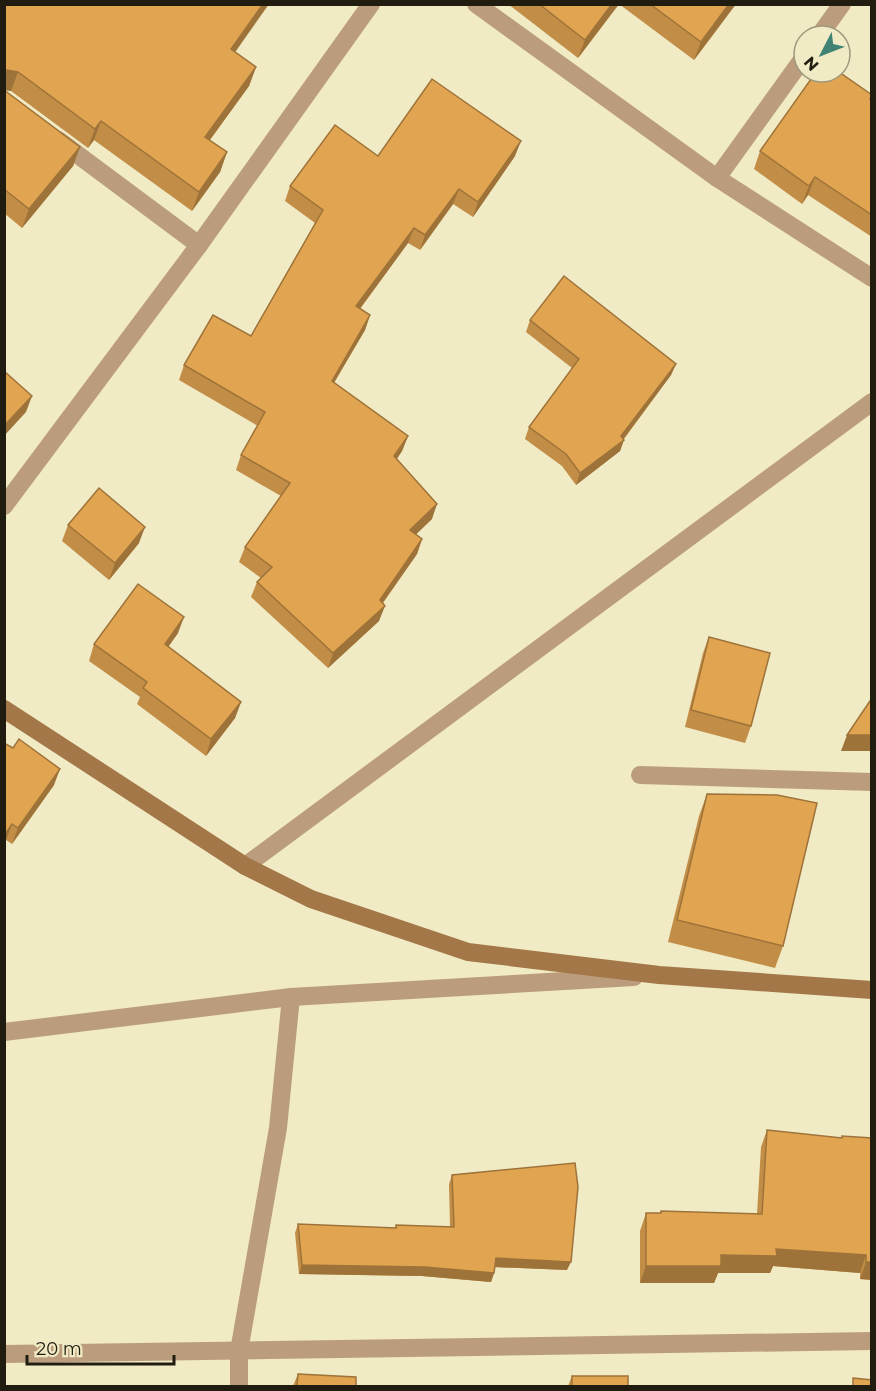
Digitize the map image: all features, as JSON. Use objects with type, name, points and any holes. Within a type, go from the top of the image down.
[{"type":"street","points":[[4,506],[199,245],[371,4]]},
{"type":"street","points":[[476,4],[717,178],[872,278]]},
{"type":"street","points":[[828,24],[842,4]]},
{"type":"street","points":[[717,178],[792,74]]},
{"type":"street","points":[[42,128],[199,245]]},
{"type":"street","points":[[245,866],[872,402]]},
{"type":"street","points":[[4,709],[245,866],[311,899],[468,952],[659,975],[872,990]]},
{"type":"street","points":[[640,775],[872,782]]},
{"type":"street","points":[[4,1032],[291,997],[659,975]]},
{"type":"street","points":[[239,1386],[239,1351],[278,1128],[291,997]]},
{"type":"street","points":[[4,1354],[872,1341]]},
{"type":"building","points":[[4,4],[263,4],[231,49],[256,67],[205,137],[227,152],[199,192],[101,121],[95,129],[18,72],[7,70],[4,74]]},
{"type":"building","points":[[539,4],[612,4],[585,40]]},
{"type":"building","points":[[650,4],[729,4],[701,42]]},
{"type":"building","points":[[432,79],[521,141],[478,202],[459,189],[425,235],[414,228],[356,306],[370,315],[332,381],[408,436],[394,456],[437,504],[410,530],[422,539],[380,600],[385,606],[333,653],[257,582],[272,567],[245,547],[290,483],[241,455],[265,412],[184,365],[213,315],[251,336],[323,210],[290,186],[335,125],[378,156]]},
{"type":"building","points":[[852,81],[872,95],[870,99],[872,100],[872,215],[815,177],[809,186],[760,151],[807,84],[852,84]]},
{"type":"building","points":[[4,90],[80,147],[29,209],[4,189]]},
{"type":"building","points":[[564,276],[676,364],[621,436],[624,440],[580,473],[566,454],[529,427],[579,359],[530,320]]},
{"type":"building","points":[[4,371],[32,396],[4,426]]},
{"type":"building","points":[[99,488],[145,527],[115,563],[68,525]]},
{"type":"building","points":[[138,584],[184,617],[165,644],[241,702],[211,739],[143,688],[147,682],[94,644]]},
{"type":"building","points":[[709,637],[770,653],[751,726],[691,710]]},
{"type":"building","points":[[872,698],[872,735],[847,735]]},
{"type":"building","points":[[19,739],[60,769],[18,828],[12,824],[4,836],[4,743],[13,748]]},
{"type":"building","points":[[707,794],[777,795],[817,803],[783,946],[677,920]]},
{"type":"building","points":[[767,1130],[842,1138],[842,1136],[872,1138],[872,1262],[866,1262],[866,1255],[776,1249],[777,1256],[721,1255],[721,1266],[646,1266],[646,1213],[661,1213],[661,1211],[762,1214]]},
{"type":"building","points":[[575,1163],[578,1187],[571,1262],[496,1258],[494,1273],[425,1267],[302,1265],[298,1224],[396,1228],[396,1225],[454,1227],[452,1175]]},
{"type":"building","points":[[298,1374],[356,1377],[356,1386],[297,1386]]},
{"type":"building","points":[[572,1376],[628,1376],[628,1386],[572,1386]]},
{"type":"building","points":[[853,1378],[872,1380],[872,1386],[853,1386]]}]
